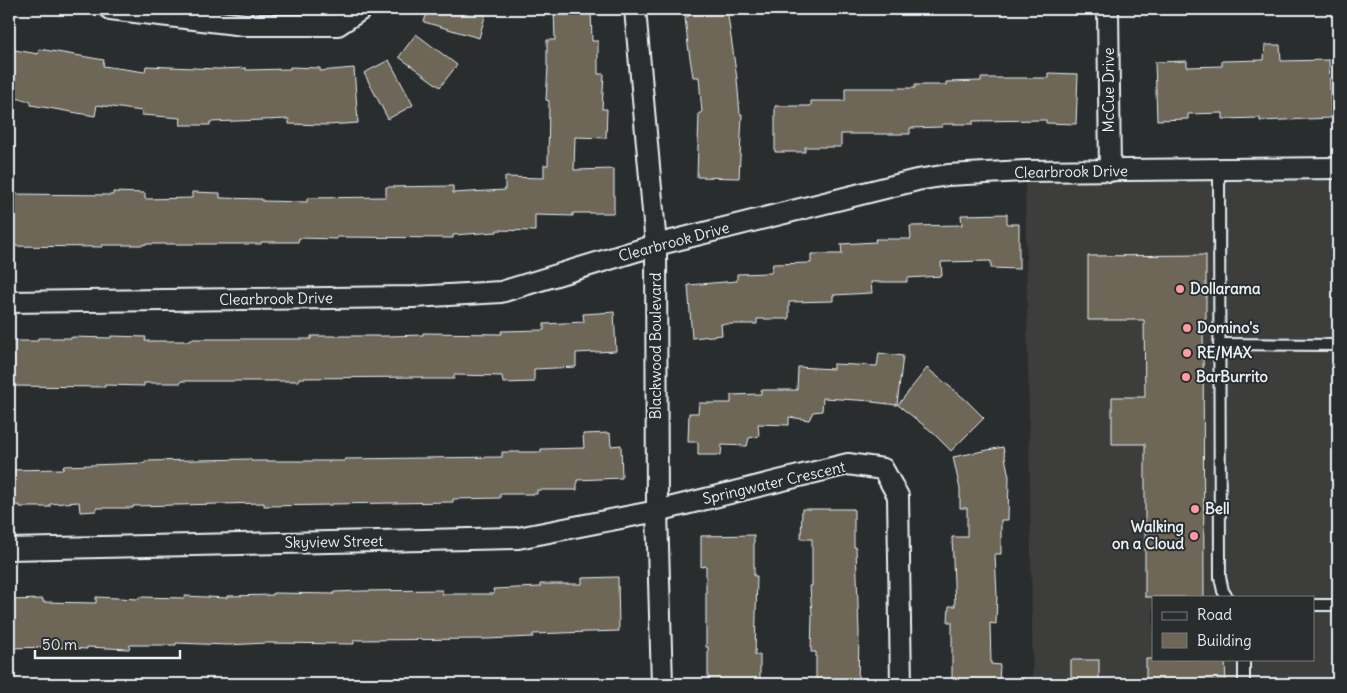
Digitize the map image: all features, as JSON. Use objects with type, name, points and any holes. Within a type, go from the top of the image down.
[{"type":"street","points":[[110,9],[244,25],[338,25],[362,9]]},
{"type":"street","name":"Blackwood Boulevard","points":[[635,9],[656,245],[658,511],[662,684]]},
{"type":"street","name":"McCue Drive","points":[[1108,9],[1110,171]]},
{"type":"street","name":"Clearbrook Drive","points":[[9,302],[413,297],[501,292],[656,245],[917,180],[948,175],[1025,171],[1338,168]]},
{"type":"street","name":"Springwater Crescent","points":[[658,511],[848,464],[883,469],[898,496],[902,684]]},
{"type":"street","name":"Skyview Street","points":[[9,549],[518,538],[658,511]]},
{"type":"lane","points":[[1219,170],[1220,577],[1223,592],[1226,596]]},
{"type":"lane","points":[[1219,344],[1338,345]]},
{"type":"lane","points":[[1314,605],[1338,605]]},
{"type":"lane","points":[[1244,660],[1244,684]]},
{"type":"shaded area","points":[[1338,169],[1338,684],[1033,684],[1025,171]]},
{"type":"building","points":[[428,9],[487,9],[479,38],[424,22]]},
{"type":"building","points":[[591,9],[592,41],[598,41],[598,74],[604,74],[602,109],[607,109],[606,138],[575,137],[574,170],[614,169],[614,213],[573,213],[573,216],[535,215],[535,231],[497,230],[497,232],[453,235],[453,238],[337,237],[337,239],[299,238],[298,242],[261,242],[261,244],[144,244],[102,245],[102,247],[9,246],[9,194],[113,195],[113,192],[145,193],[145,199],[192,198],[192,192],[220,193],[220,198],[307,202],[307,198],[386,197],[386,187],[453,186],[453,193],[505,190],[505,177],[544,178],[544,165],[548,165],[549,101],[546,100],[547,40],[555,40],[554,10]]},
{"type":"building","points":[[688,9],[727,9],[740,114],[742,114],[739,178],[697,177],[699,113],[702,113],[699,77],[693,77],[688,45],[685,17],[689,16]]},
{"type":"building","points":[[416,34],[457,65],[440,87],[399,57]]},
{"type":"building","points":[[1265,45],[1280,45],[1281,61],[1329,60],[1331,118],[1260,121],[1260,118],[1223,119],[1223,113],[1188,114],[1188,119],[1157,120],[1155,62],[1187,61],[1187,67],[1222,66],[1222,61],[1264,60]]},
{"type":"building","points":[[9,49],[38,54],[39,49],[69,54],[104,60],[103,66],[145,72],[146,66],[218,69],[246,68],[246,70],[290,69],[290,67],[320,68],[320,71],[354,68],[358,123],[328,125],[289,124],[289,119],[210,122],[210,125],[180,125],[181,118],[142,115],[142,111],[97,105],[95,116],[31,105],[31,101],[9,97]]},
{"type":"building","points":[[389,60],[413,105],[388,119],[364,73]]},
{"type":"building","points":[[1048,73],[1078,74],[1076,124],[1046,123],[1046,120],[973,121],[973,124],[942,124],[942,127],[910,128],[910,134],[841,134],[841,147],[805,147],[805,152],[775,152],[775,106],[811,106],[811,101],[845,101],[845,88],[915,88],[915,85],[946,85],[946,82],[981,81],[981,78],[1048,78]]},
{"type":"building","points":[[1007,214],[1007,224],[1019,224],[1019,269],[991,268],[991,261],[941,262],[942,276],[907,278],[907,282],[871,282],[872,293],[833,295],[833,301],[789,302],[789,319],[757,319],[757,324],[721,324],[722,335],[692,338],[688,285],[737,281],[737,274],[771,273],[773,264],[811,263],[811,254],[842,254],[841,244],[876,242],[875,239],[911,239],[910,226],[962,225],[961,215]]},
{"type":"building","points":[[1206,255],[1206,319],[1203,319],[1204,596],[1145,597],[1145,444],[1112,444],[1112,397],[1145,397],[1144,320],[1088,320],[1088,256]]},
{"type":"building","points":[[614,312],[616,351],[576,353],[576,367],[534,369],[534,382],[503,383],[502,376],[454,375],[454,379],[422,379],[422,377],[299,378],[299,381],[181,381],[181,383],[144,383],[144,386],[9,386],[9,341],[38,341],[38,338],[72,337],[111,338],[111,336],[146,337],[145,341],[191,341],[191,339],[311,339],[311,336],[390,336],[423,335],[423,333],[502,334],[501,331],[544,330],[544,324],[584,322],[583,314]]},
{"type":"building","points":[[879,353],[903,356],[897,405],[873,401],[823,398],[822,411],[813,412],[809,420],[789,417],[789,425],[758,424],[759,436],[749,438],[747,446],[722,445],[721,455],[698,455],[698,442],[688,442],[689,413],[698,413],[699,403],[731,403],[731,395],[761,394],[761,390],[797,390],[798,367],[833,369],[833,364],[877,366]]},
{"type":"building","points":[[927,368],[966,400],[984,418],[951,451],[931,431],[898,405]]},
{"type":"building","points":[[610,433],[611,446],[621,445],[622,478],[577,480],[577,490],[537,490],[537,494],[500,494],[500,498],[453,499],[453,502],[264,506],[264,503],[133,506],[133,508],[96,508],[96,511],[80,512],[79,502],[50,504],[50,507],[9,505],[9,470],[64,469],[63,466],[145,463],[145,461],[251,459],[251,461],[345,461],[345,459],[502,457],[502,452],[541,452],[541,449],[584,448],[583,434]]},
{"type":"building","points":[[1003,447],[1009,477],[1008,520],[1001,520],[1001,554],[995,554],[996,624],[990,623],[991,664],[1000,665],[999,684],[952,684],[952,622],[948,622],[949,606],[955,606],[952,537],[967,537],[967,508],[960,508],[960,489],[953,457]]},
{"type":"building","points":[[802,509],[854,509],[854,547],[856,547],[859,633],[858,684],[816,684],[816,652],[811,652],[812,615],[810,586],[812,586],[812,539],[801,539]]},
{"type":"building","points":[[754,535],[754,576],[757,576],[755,655],[760,655],[760,684],[708,684],[706,566],[701,567],[701,536]]},
{"type":"building","points":[[618,577],[619,631],[533,634],[533,637],[487,639],[354,640],[354,644],[266,643],[228,645],[176,643],[176,645],[130,645],[129,649],[87,647],[87,649],[50,647],[9,648],[9,600],[43,599],[43,602],[96,603],[96,597],[139,599],[139,597],[185,598],[185,596],[227,598],[227,596],[273,595],[273,593],[334,594],[334,592],[361,591],[442,590],[442,594],[494,594],[493,589],[540,587],[540,584],[582,584],[582,578]]},
{"type":"building","points":[[1146,659],[1225,660],[1226,684],[1146,684]]},
{"type":"building","points":[[1071,660],[1099,660],[1099,684],[1071,684]]},
{"type":"place","name":"Dollarama","points":[[1180,289]]},
{"type":"place","name":"Domino's","points":[[1187,328]]},
{"type":"place","name":"RE/MAX","points":[[1187,353]]},
{"type":"place","name":"BarBurrito","points":[[1186,377]]},
{"type":"place","name":"Bell","points":[[1195,509]]},
{"type":"place","name":"Walking on a Cloud","points":[[1194,536]]}]
